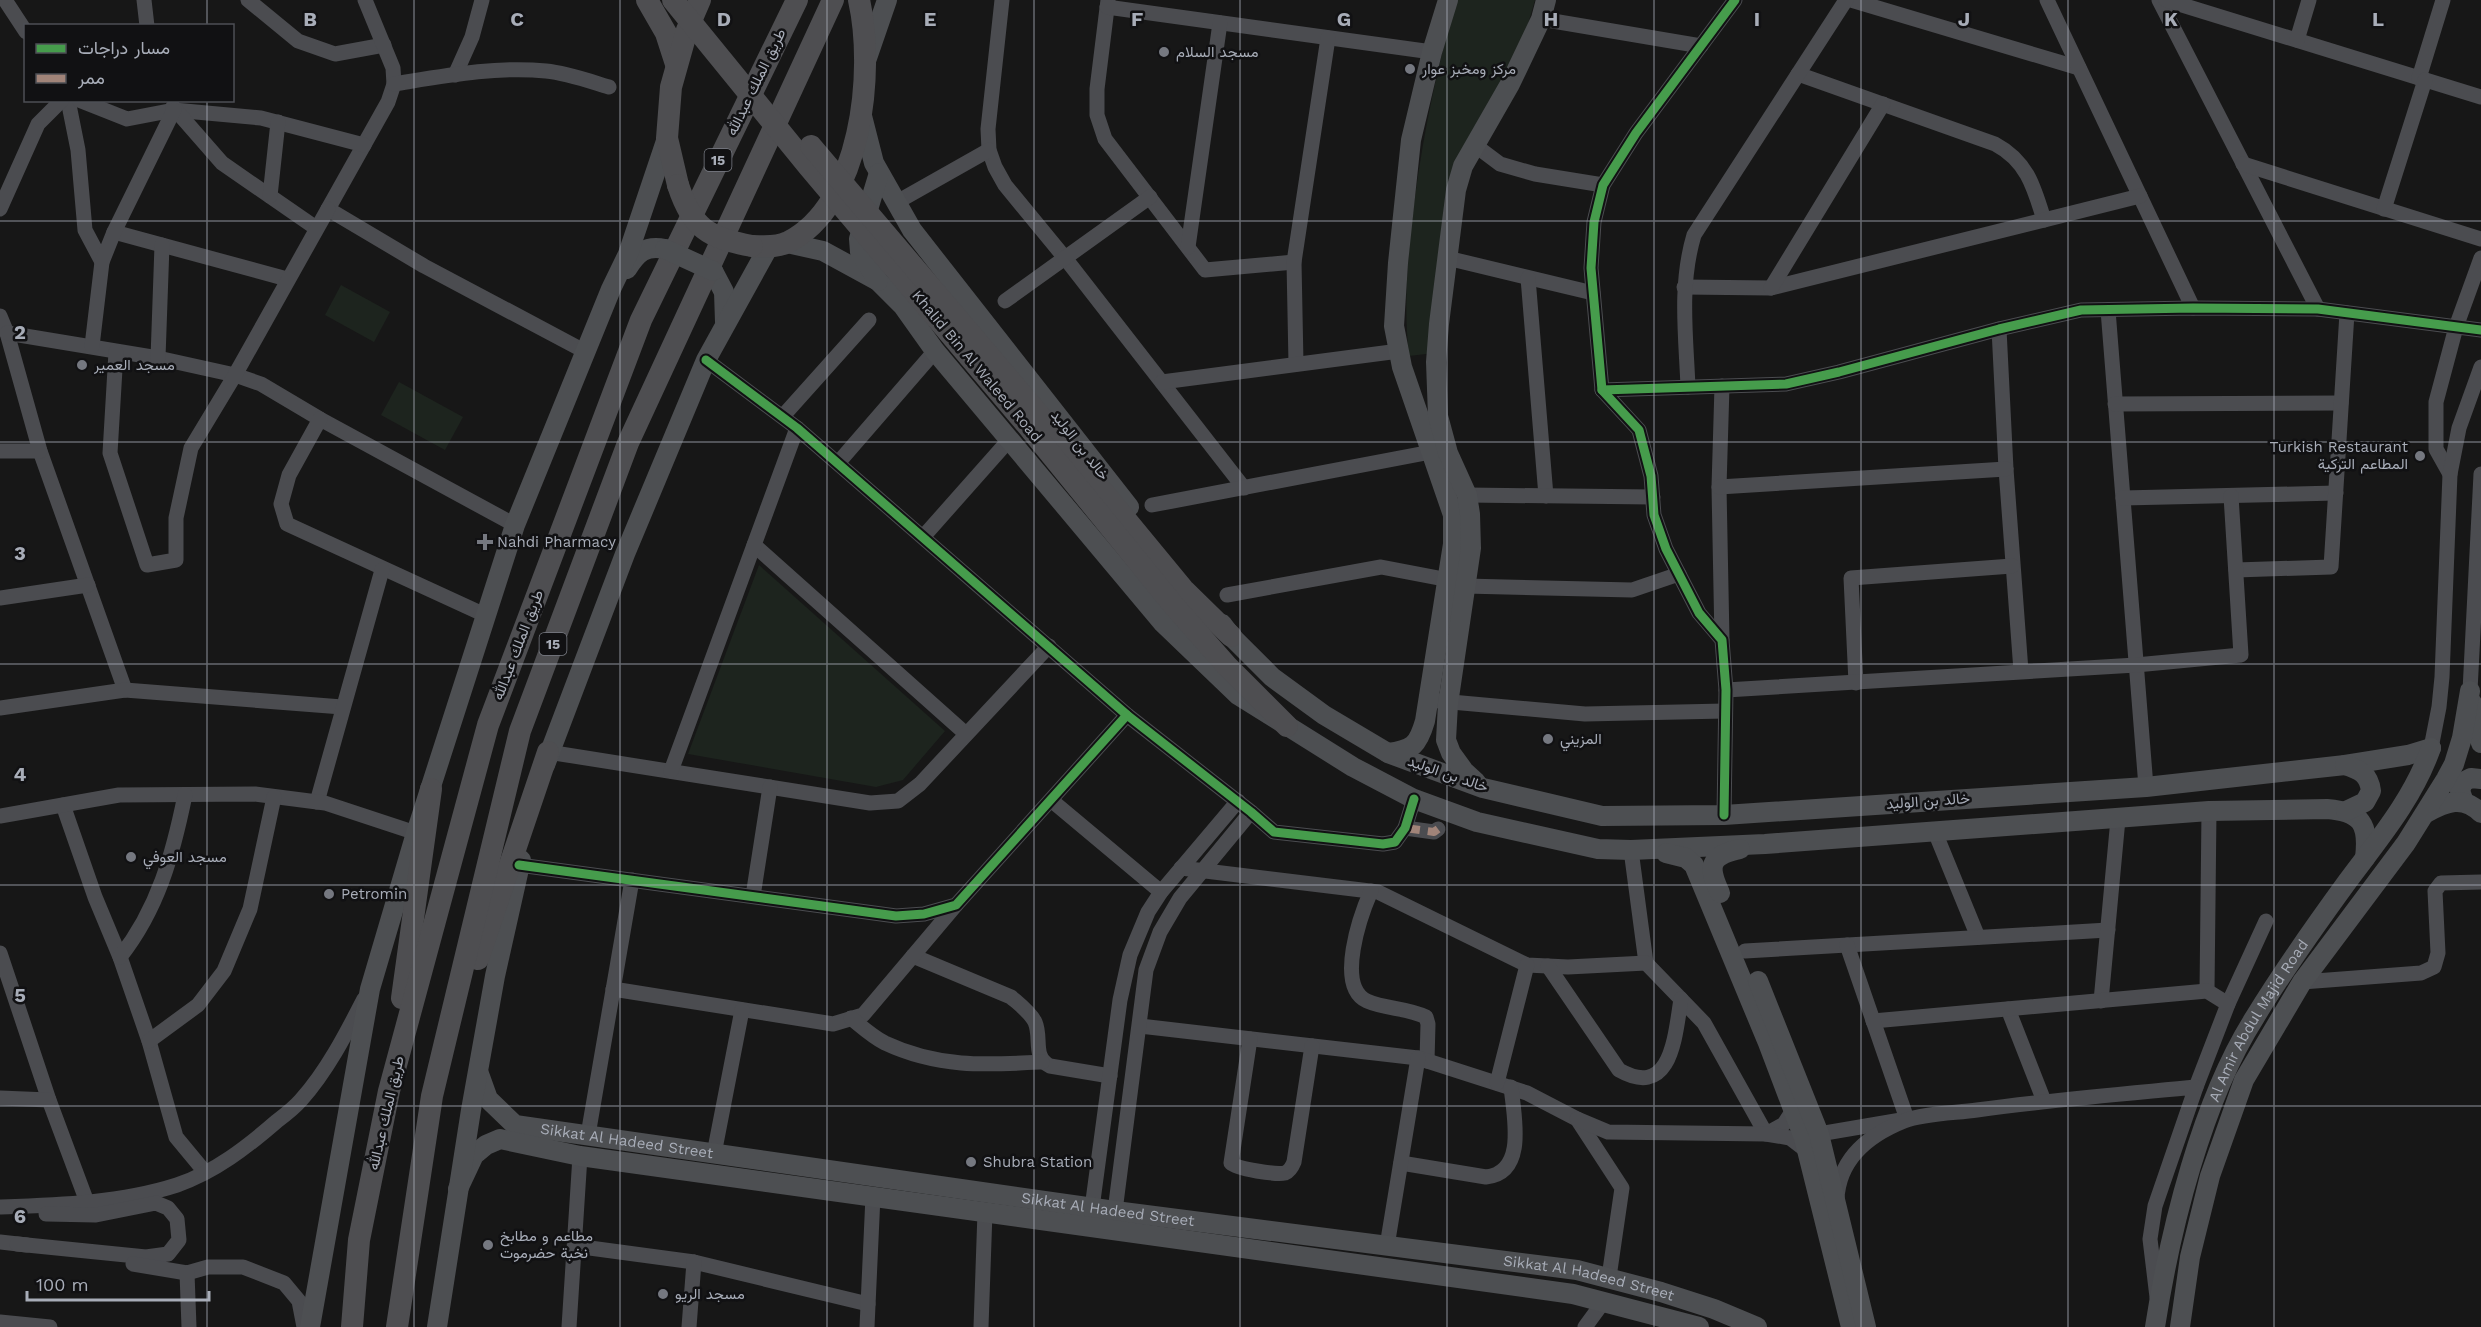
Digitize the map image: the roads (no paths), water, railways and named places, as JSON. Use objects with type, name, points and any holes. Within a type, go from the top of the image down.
[{"type":"highway","name":"خالد بن الوليد","points":[[647,0],[666,33],[676,63]]},
{"type":"highway","name":"Khalid Bin Al Waleed Road","points":[[673,0],[809,167],[1183,589],[1231,636]]},
{"type":"highway","name":"Khalid Bin Al Waleed Road","points":[[689,0],[1039,428],[1175,607],[1227,666],[1287,726]]},
{"type":"highway","name":"خالد بن الوليد","points":[[700,0],[676,63],[671,87],[667,138],[678,185],[687,210],[705,231],[728,242],[769,245],[814,223],[830,205],[852,150],[861,113],[866,60],[859,0]]},
{"type":"highway","name":"طريق الملك عبدالله","points":[[352,1327],[359,1240],[389,1091],[488,725],[640,320],[796,0]]},
{"type":"highway","name":"15","points":[[397,1327],[432,1096],[520,731],[628,443],[834,0]]},
{"type":"highway","points":[[432,1096],[548,752]]},
{"type":"highway","points":[[389,1091],[431,789]]},
{"type":"highway","points":[[338,1327],[359,1240]]},
{"type":"highway","points":[[408,1246],[412,1327]]},
{"type":"main road","points":[[866,60],[887,0]]},
{"type":"main road","points":[[1448,0],[1432,52],[1411,140],[1394,326],[1399,351],[1431,452],[1454,515],[1457,583],[1439,702],[1446,740],[1451,753],[1464,771],[1483,788]]},
{"type":"main road","points":[[1457,583],[1471,548],[1467,495],[1448,453],[1438,416],[1436,362],[1456,190],[1463,166],[1510,84],[1543,9]]},
{"type":"main road","name":"خالد بن الوليد","points":[[861,113],[868,148],[879,173],[912,230],[1231,636],[1272,677],[1324,715],[1388,753],[1483,788],[1602,816],[1724,815],[2146,787],[2345,765],[2408,755],[2431,748]]},
{"type":"main road","points":[[310,1327],[370,989],[416,833],[515,525],[611,289],[628,254],[667,138]]},
{"type":"main road","points":[[878,281],[860,252],[859,239],[879,173]]},
{"type":"main road","points":[[437,1327],[495,975],[519,865],[548,752],[625,554],[706,360],[769,245]]},
{"type":"main road","name":"خالد بن الوليد","points":[[769,245],[823,251],[878,281],[903,306],[935,351],[1186,647],[1238,695],[1353,767],[1414,799],[1477,822],[1598,849],[1631,850],[1765,844],[2209,811],[2346,810]]},
{"type":"main road","points":[[611,289],[639,253],[651,248],[665,249],[714,272],[719,279],[726,301],[724,327]]},
{"type":"main road","points":[[2470,691],[2481,743]]},
{"type":"main road","name":"Al Amir Abdul Majid Road","points":[[2180,1327],[2190,1257],[2210,1176],[2244,1080],[2302,982],[2426,813],[2454,764],[2462,738],[2470,691]]},
{"type":"main road","points":[[1388,753],[1411,748],[1420,738],[1439,702]]},
{"type":"main road","name":"Al Amir Abdul Majid Road","points":[[2155,1327],[2158,1302],[2178,1217],[2195,1156],[2219,1086],[2253,1019],[2412,792],[2431,748]]},
{"type":"main road","points":[[2345,765],[2361,771],[2366,776],[2371,790],[2365,802],[2346,810]]},
{"type":"main road","points":[[2464,802],[2460,791],[2463,782],[2471,778],[2481,779]]},
{"type":"main road","points":[[2426,813],[2451,802],[2464,802],[2481,813]]},
{"type":"main road","points":[[2346,810],[2359,819],[2363,826],[2366,835],[2365,858]]},
{"type":"main road","points":[[1765,844],[1720,855],[1713,864],[1712,876],[1819,1134],[1866,1327]]},
{"type":"main road","points":[[1631,850],[1670,853],[1686,858],[1694,865],[1743,980],[1807,1151],[1851,1327]]},
{"type":"main road","points":[[479,1074],[488,1099],[515,1133]]},
{"type":"main road","name":"Sikkat Al Hadeed Street","points":[[515,1133],[580,1156],[1573,1294],[1604,1301],[1656,1321],[1699,1327]]},
{"type":"main road","name":"Sikkat Al Hadeed Street","points":[[458,1189],[474,1155],[486,1145],[500,1139],[515,1133],[588,1136],[1092,1208],[1577,1270],[1609,1277],[1714,1309],[1757,1327]]},
{"type":"street","points":[[5,0],[24,29]]},
{"type":"street","points":[[144,0],[147,24]]},
{"type":"street","points":[[248,0],[298,41],[335,54],[384,45]]},
{"type":"street","points":[[116,352],[110,453],[147,565],[176,560],[176,518],[191,448],[235,375],[388,102],[394,84],[393,68],[364,0]]},
{"type":"street","points":[[455,75],[472,37],[482,0]]},
{"type":"street","points":[[1002,0],[988,129],[989,150],[995,167],[1005,185],[1065,258],[1244,488]]},
{"type":"street","points":[[1722,640],[1699,613],[1666,549],[1654,515],[1651,476],[1639,430],[1602,390],[1591,268],[1594,222],[1603,185],[1636,132],[1735,0]]},
{"type":"street","points":[[1688,387],[1684,287],[1688,255],[1694,235],[1848,0],[2079,68]]},
{"type":"street","points":[[2047,0],[2193,308]]},
{"type":"street","points":[[2159,0],[2318,309]]},
{"type":"street","points":[[2166,0],[2214,7],[2297,40],[2481,97]]},
{"type":"street","points":[[2297,40],[2309,0]]},
{"type":"street","points":[[2384,208],[2443,0]]},
{"type":"street","points":[[1294,262],[1205,270],[1105,139],[1097,115],[1097,89],[1107,4],[1220,23],[1432,52]]},
{"type":"street","points":[[1543,9],[1701,46]]},
{"type":"street","points":[[1188,247],[1220,23]]},
{"type":"street","points":[[1296,364],[1294,262],[1328,38]]},
{"type":"street","points":[[394,84],[455,75],[522,70],[548,71],[609,87]]},
{"type":"street","points":[[1798,74],[1995,144],[2007,151],[2019,161],[2033,184],[2044,220]]},
{"type":"street","points":[[0,209],[38,124],[60,102]]},
{"type":"street","points":[[68,102],[78,150],[85,230],[102,262]]},
{"type":"street","points":[[84,102],[127,119],[172,105],[261,118],[364,145]]},
{"type":"street","points":[[1771,288],[1883,104]]},
{"type":"street","points":[[92,346],[102,262],[172,105]]},
{"type":"street","points":[[172,105],[222,163],[316,228]]},
{"type":"street","points":[[270,196],[278,122]]},
{"type":"street","points":[[1476,146],[1500,164],[1535,174],[1603,185]]},
{"type":"street","points":[[897,202],[989,150]]},
{"type":"street","points":[[2243,164],[2481,239]]},
{"type":"street","points":[[1684,287],[1771,288],[2140,196]]},
{"type":"street","points":[[1005,301],[1150,197]]},
{"type":"street","points":[[328,208],[424,266],[586,352]]},
{"type":"street","points":[[114,232],[287,279]]},
{"type":"street","points":[[158,358],[162,245]]},
{"type":"street","points":[[1447,258],[1593,293]]},
{"type":"street","points":[[2450,474],[2436,449],[2436,402],[2457,327],[2481,258]]},
{"type":"street","points":[[1528,278],[1546,496]]},
{"type":"street","points":[[1602,390],[1786,384],[2081,310],[2318,309],[2481,330]]},
{"type":"street","points":[[2108,310],[2146,787]]},
{"type":"street","points":[[2236,570],[2331,567],[2347,313]]},
{"type":"street","points":[[0,316],[7,333],[40,451],[124,690]]},
{"type":"street","points":[[783,416],[870,320]]},
{"type":"street","points":[[1999,329],[2006,469],[2021,671]]},
{"type":"street","points":[[7,333],[158,358],[235,375],[261,384],[320,419],[515,525]]},
{"type":"street","points":[[838,463],[935,351]]},
{"type":"street","points":[[1162,382],[1399,351]]},
{"type":"street","points":[[706,360],[783,416],[1127,715],[1238,801],[1274,832],[1383,844],[1395,842],[1405,828],[1414,799]]},
{"type":"street","points":[[2431,748],[2442,677],[2450,474],[2458,428],[2481,367]]},
{"type":"street","points":[[1722,386],[1719,487],[1722,640],[1726,690],[1724,815]]},
{"type":"street","points":[[2115,404],[2342,403]]},
{"type":"street","points":[[320,419],[289,475],[281,504],[287,524],[382,570],[486,615]]},
{"type":"street","points":[[671,771],[797,428]]},
{"type":"street","points":[[923,537],[1010,440]]},
{"type":"street","points":[[0,451],[40,451]]},
{"type":"street","points":[[1152,505],[1431,452]]},
{"type":"street","points":[[1719,487],[2006,469]]},
{"type":"street","points":[[2470,691],[2481,474]]},
{"type":"street","points":[[2123,498],[2336,493]]},
{"type":"street","points":[[1467,495],[1653,497]]},
{"type":"street","points":[[1726,690],[2136,665],[2241,655],[2231,496]]},
{"type":"street","points":[[754,545],[966,734]]},
{"type":"street","points":[[1857,683],[1851,578],[2013,566]]},
{"type":"street","points":[[1227,596],[1381,567],[1457,583],[1632,590],[1679,574]]},
{"type":"street","points":[[317,802],[382,570]]},
{"type":"street","points":[[0,598],[88,585]]},
{"type":"street","points":[[548,752],[870,803],[898,801],[920,784],[1049,646]]},
{"type":"street","points":[[0,708],[124,690],[342,707]]},
{"type":"street","points":[[1439,702],[1585,714],[1725,711]]},
{"type":"street","points":[[613,989],[833,1024],[863,1015],[956,905],[1127,715]]},
{"type":"street","points":[[753,896],[770,787]]},
{"type":"street","points":[[0,816],[119,795],[255,794],[317,802],[416,833]]},
{"type":"street","points":[[120,957],[135,938],[156,899],[175,843],[185,795]]},
{"type":"street","points":[[148,1041],[198,1005],[224,971],[250,909],[274,797]]},
{"type":"street","points":[[1051,800],[1161,892]]},
{"type":"street","points":[[1092,1208],[1120,1000],[1130,955],[1148,912],[1161,892],[1238,801]]},
{"type":"street","points":[[63,805],[95,897],[120,957],[176,1137],[205,1172]]},
{"type":"street","points":[[2206,991],[2209,811]]},
{"type":"street","points":[[1115,1211],[1146,970],[1160,932],[1180,898],[1251,812]]},
{"type":"street","points":[[2102,1000],[2118,819]]},
{"type":"street","points":[[1405,828],[1434,832],[1438,830]]},
{"type":"street","points":[[1935,832],[1978,937]]},
{"type":"street","points":[[1631,850],[1646,963],[1704,1023],[1766,1134]]},
{"type":"street","points":[[519,865],[896,916],[924,914],[956,905]]},
{"type":"street","points":[[1181,868],[1378,892],[1527,965],[1646,963]]},
{"type":"street","points":[[588,1136],[632,880]]},
{"type":"street","points":[[2302,982],[2421,973],[2434,967],[2438,953],[2435,891],[2441,882],[2481,882]]},
{"type":"street","points":[[1371,891],[1357,930],[1352,958],[1353,984],[1358,994],[1367,1000],[1418,1013],[1426,1017],[1428,1024],[1387,1246]]},
{"type":"street","points":[[2158,1302],[2150,1239],[2155,1206],[2196,1087],[2228,1004],[2266,921]]},
{"type":"street","points":[[1745,951],[2108,930]]},
{"type":"street","points":[[1847,945],[1907,1119]]},
{"type":"street","points":[[0,953],[49,1100],[87,1202]]},
{"type":"street","points":[[913,956],[1011,997],[1035,1022],[1042,1062]]},
{"type":"street","points":[[1401,1163],[1486,1178],[1503,1173],[1509,1164],[1516,1134],[1504,1085],[1527,965]]},
{"type":"street","points":[[1548,966],[1619,1070],[1633,1078],[1651,1077],[1665,1067],[1672,1050],[1681,999]]},
{"type":"street","points":[[0,1208],[87,1202],[177,1185],[243,1150],[301,1101],[339,1048],[370,989]]},
{"type":"street","points":[[1873,1021],[2206,991],[2228,1004]]},
{"type":"street","points":[[2008,1009],[2044,1101]]},
{"type":"street","points":[[714,1154],[742,1010]]},
{"type":"street","points":[[851,1018],[883,1042],[925,1059],[976,1065],[1042,1062],[1050,1066],[1110,1076]]},
{"type":"street","points":[[1140,1026],[1423,1060],[1527,1092],[1577,1119],[1608,1132],[1766,1134],[1790,1138],[1807,1151]]},
{"type":"street","points":[[1250,1039],[1231,1163],[1242,1168],[1282,1173],[1290,1170],[1294,1162],[1312,1046]]},
{"type":"street","points":[[1819,1134],[1907,1119],[2044,1101],[2196,1087]]},
{"type":"street","points":[[0,1098],[49,1100]]},
{"type":"street","points":[[1766,1134],[1784,1124],[1793,1110]]},
{"type":"street","points":[[1577,1119],[1622,1188],[1609,1277]]},
{"type":"street","points":[[1837,1208],[1838,1182],[1848,1161],[1863,1144],[1907,1119]]},
{"type":"street","points":[[569,1327],[580,1156]]},
{"type":"street","points":[[867,1327],[873,1196]]},
{"type":"street","points":[[0,1208],[54,1215],[96,1215],[156,1203],[168,1208],[177,1219],[179,1240],[168,1254],[146,1257],[0,1242]]},
{"type":"street","points":[[981,1327],[985,1212]]},
{"type":"street","points":[[16,1244],[187,1273],[208,1267],[243,1267],[284,1283],[299,1301],[304,1327]]},
{"type":"street","points":[[575,1246],[694,1262],[868,1304]]},
{"type":"street","points":[[689,1327],[694,1262]]},
{"type":"street","points":[[187,1273],[189,1327]]},
{"type":"street","points":[[1585,1327],[1604,1301]]},
{"type":"street","points":[[0,1322],[50,1327]]},
{"type":"place","name":"مسجد السلام","points":[[1164,52]]},
{"type":"place","name":"مركز ومخبز عوار","points":[[1410,69]]},
{"type":"place","name":"مسجد العمير","points":[[82,365]]},
{"type":"place","name":"Turkish Restaurant المطاعم التركية","points":[[2420,456]]},
{"type":"place","name":"Nahdi Pharmacy","points":[[485,542]]},
{"type":"place","name":"المزيني","points":[[1548,739]]},
{"type":"place","name":"مسجد العوفي","points":[[131,857]]},
{"type":"place","name":"Petromin","points":[[329,894]]},
{"type":"place","name":"Shubra Station","points":[[971,1162]]},
{"type":"place","name":"مطاعم و مطابخ نخبة حضرموت","points":[[488,1245]]},
{"type":"place","name":"مسجد الريو","points":[[663,1294]]}]
